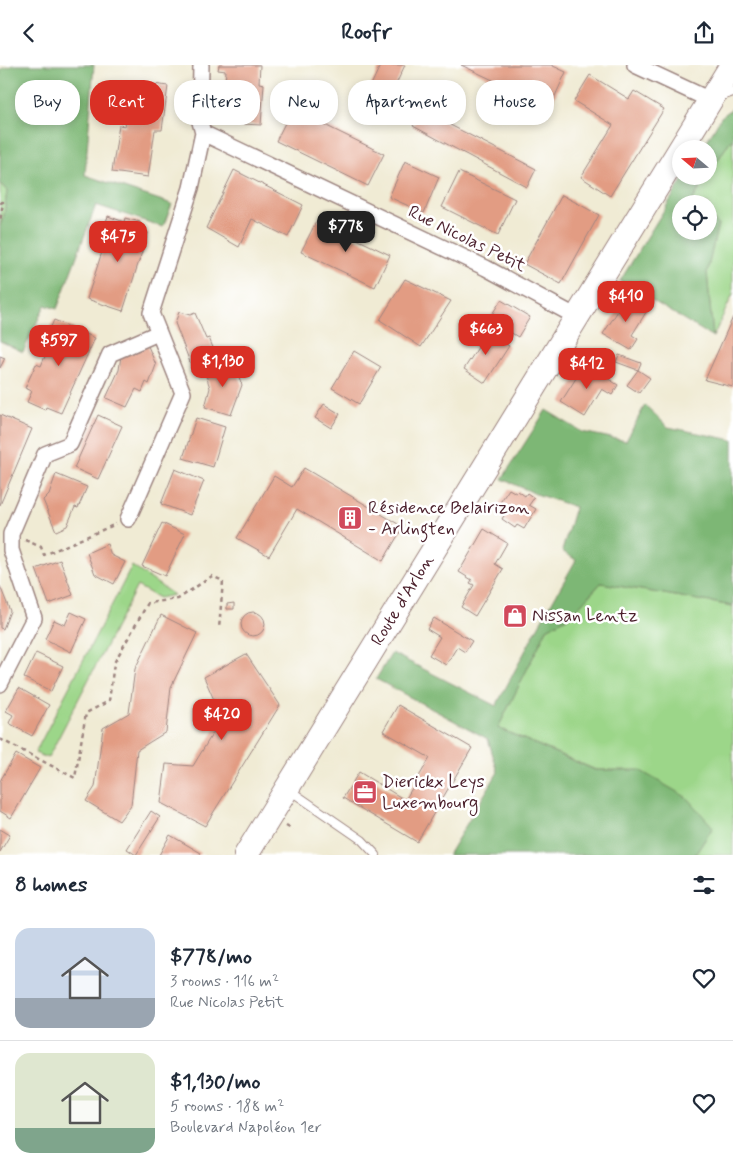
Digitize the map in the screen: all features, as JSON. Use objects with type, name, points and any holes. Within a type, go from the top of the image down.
[{"type":"main road","name":"Route d'Arlon","points":[[246,855],[732,65]]},
{"type":"street","points":[[128,519],[183,393],[151,313],[191,188],[203,133],[200,121],[201,65]]},
{"type":"street","points":[[635,65],[710,100]]},
{"type":"street","name":"Rue Nicolas Petit","points":[[203,133],[486,268],[577,317]]},
{"type":"street","points":[[0,684],[34,618],[11,550],[11,533],[45,454],[70,444],[110,354],[158,333]]},
{"type":"lane","points":[[710,100],[733,92]]},
{"type":"lane","points":[[287,788],[362,840],[376,855]]},
{"type":"path","points":[[0,203],[3,203],[0,222]]},
{"type":"path","points":[[11,533],[41,547],[44,555],[128,519]]},
{"type":"path","points":[[0,739],[75,778],[86,713],[109,701],[114,663],[148,603],[178,599],[212,576],[223,581],[220,629]]},
{"type":"path","points":[[283,824],[293,830]]},
{"type":"green space","points":[[14,65],[94,65],[93,80],[90,80],[90,114],[85,175],[172,204],[163,227],[96,205],[57,309],[45,305],[23,352],[0,341],[0,226],[4,215],[7,191],[0,183],[1,69]]},
{"type":"green space","points":[[733,108],[733,141],[730,141],[718,160],[718,140],[707,140],[721,117]]},
{"type":"green space","points":[[730,141],[733,141],[733,294],[713,337],[707,272],[714,240],[717,240],[717,195],[696,195],[702,185],[718,185],[718,160]]},
{"type":"green space","points":[[0,183],[7,191],[4,215],[0,226]]},
{"type":"green space","points":[[679,185],[702,185],[696,195],[673,195]]},
{"type":"green space","points":[[672,197],[672,240],[714,240],[707,272],[713,337],[620,281]]},
{"type":"green space","points":[[645,405],[668,427],[733,440],[733,606],[601,583],[570,616],[547,629],[498,728],[595,770],[639,770],[686,797],[713,827],[695,855],[448,855],[498,772],[488,739],[376,679],[392,653],[496,706],[576,560],[562,551],[575,507],[539,495],[502,479],[546,410],[582,432],[626,441]]},
{"type":"green space","points":[[132,566],[174,595],[159,598],[137,586],[48,758],[35,753]]},
{"type":"green space","points":[[601,583],[733,606],[733,855],[695,855],[713,827],[639,771],[596,770],[498,728],[547,629],[570,616]]},
{"type":"building","points":[[219,65],[260,65],[259,80],[225,80],[226,71],[218,70]]},
{"type":"building","points":[[377,65],[405,65],[398,80],[373,80],[380,66]]},
{"type":"building","points":[[461,65],[551,65],[566,72],[554,98],[554,80],[493,80]]},
{"type":"building","points":[[590,75],[629,99],[634,91],[664,109],[610,196],[581,177],[613,125],[574,101]]},
{"type":"building","points":[[260,83],[264,84],[260,125]]},
{"type":"building","points":[[164,85],[168,86],[164,115]]},
{"type":"building","points":[[119,125],[163,125],[162,130],[155,130],[148,177],[112,172]]},
{"type":"building","points":[[284,125],[325,125],[384,154],[368,186],[276,141]]},
{"type":"building","points":[[450,125],[536,169],[527,187],[413,126]]},
{"type":"building","points":[[405,161],[439,177],[424,213],[389,197]]},
{"type":"building","points":[[234,170],[303,205],[288,237],[252,219],[239,247],[206,228]]},
{"type":"building","points":[[459,172],[515,199],[498,235],[442,207]]},
{"type":"building","points":[[562,195],[599,215],[561,284],[524,264]]},
{"type":"building","points":[[108,216],[124,222],[125,218],[140,222],[138,230],[148,233],[123,311],[87,299],[108,233],[103,231]]},
{"type":"building","points":[[317,220],[390,255],[375,287],[301,252]]},
{"type":"building","points":[[405,279],[451,301],[421,347],[380,320]]},
{"type":"building","points":[[627,297],[648,309],[632,335],[638,339],[631,350],[603,334]]},
{"type":"building","points":[[501,300],[530,317],[518,337],[489,319]]},
{"type":"building","points":[[179,312],[190,315],[195,313],[206,339],[209,338],[216,355],[191,365],[175,323]]},
{"type":"building","points":[[733,317],[733,387],[705,380]]},
{"type":"building","points":[[54,320],[95,338],[61,413],[46,407],[45,410],[27,402],[32,391],[25,388],[36,364],[41,366],[48,349],[42,347]]},
{"type":"building","points":[[481,328],[509,346],[485,383],[464,369],[479,346],[473,341]]},
{"type":"building","points":[[148,346],[156,365],[149,384],[146,382],[142,392],[136,389],[127,407],[106,398],[119,370],[121,356]]},
{"type":"building","points":[[354,351],[381,367],[359,404],[332,388]]},
{"type":"building","points":[[619,355],[641,363],[638,370],[616,362]]},
{"type":"building","points":[[0,356],[5,358],[0,368]]},
{"type":"building","points":[[233,362],[242,385],[231,415],[205,407],[210,388],[205,372]]},
{"type":"building","points":[[585,364],[618,385],[612,395],[602,389],[585,417],[561,402]]},
{"type":"building","points":[[638,370],[650,378],[639,393],[627,385]]},
{"type":"building","points":[[324,404],[340,414],[331,428],[315,418]]},
{"type":"building","points":[[0,415],[32,429],[0,505]]},
{"type":"building","points":[[98,415],[122,426],[98,479],[74,468]]},
{"type":"building","points":[[196,418],[225,427],[213,467],[183,458]]},
{"type":"building","name":"Résidence Belairizon - Arlingten","points":[[304,468],[403,527],[383,561],[297,509],[269,556],[237,538],[274,476],[292,487]]},
{"type":"building","points":[[175,469],[204,481],[190,515],[161,504]]},
{"type":"building","points":[[56,474],[87,487],[78,508],[75,507],[67,526],[56,531],[43,500],[49,494]]},
{"type":"building","points":[[509,489],[516,493],[518,491],[525,496],[527,493],[534,498],[529,505],[536,509],[524,529],[517,525],[515,528],[502,519],[506,512],[497,507]]},
{"type":"building","points":[[162,523],[185,534],[165,576],[142,566]]},
{"type":"building","points":[[484,529],[507,543],[495,564],[503,569],[475,616],[461,607],[474,585],[470,583],[472,580],[459,572]]},
{"type":"building","points":[[107,544],[111,555],[125,562],[114,584],[95,574],[87,553]]},
{"type":"building","points":[[60,560],[73,595],[49,604],[36,569]]},
{"type":"building","points":[[0,586],[10,611],[3,629],[0,628]]},
{"type":"building","points":[[234,603],[234,609],[227,609],[227,604]]},
{"type":"building","points":[[71,612],[86,619],[71,652],[45,639],[54,620],[65,625]]},
{"type":"building","points":[[253,612],[262,615],[265,624],[262,633],[253,636],[244,633],[241,624],[244,615]]},
{"type":"building","points":[[161,615],[197,633],[171,687],[166,732],[137,750],[131,805],[119,821],[86,801],[95,787],[103,728],[129,713],[135,669]]},
{"type":"building","points":[[434,618],[472,641],[465,652],[457,647],[446,665],[429,655],[440,637],[427,629]]},
{"type":"building","points":[[36,653],[63,666],[51,691],[24,678]]},
{"type":"building","points":[[246,654],[280,705],[205,826],[161,803],[166,764],[193,766],[222,718],[204,677]]},
{"type":"building","points":[[19,688],[49,705],[32,736],[9,723],[13,715],[6,711]]},
{"type":"building","points":[[398,705],[472,748],[417,842],[343,798],[359,772],[405,800],[430,758],[383,731]]},
{"type":"building","points":[[16,754],[40,768],[11,818],[0,811],[0,781]]},
{"type":"building","points":[[151,811],[160,817],[136,855],[127,849]]},
{"type":"building","points":[[0,829],[10,835],[0,852]]},
{"type":"building","points":[[170,835],[201,853],[199,855],[159,855]]},
{"type":"place","name":"Résidence Belairizon - Arlingten","points":[[350,518]]},
{"type":"place","name":"Nissan Lentz","points":[[515,616]]},
{"type":"place","name":"Dierickx Leys Luxembourg","points":[[365,792]]}]
